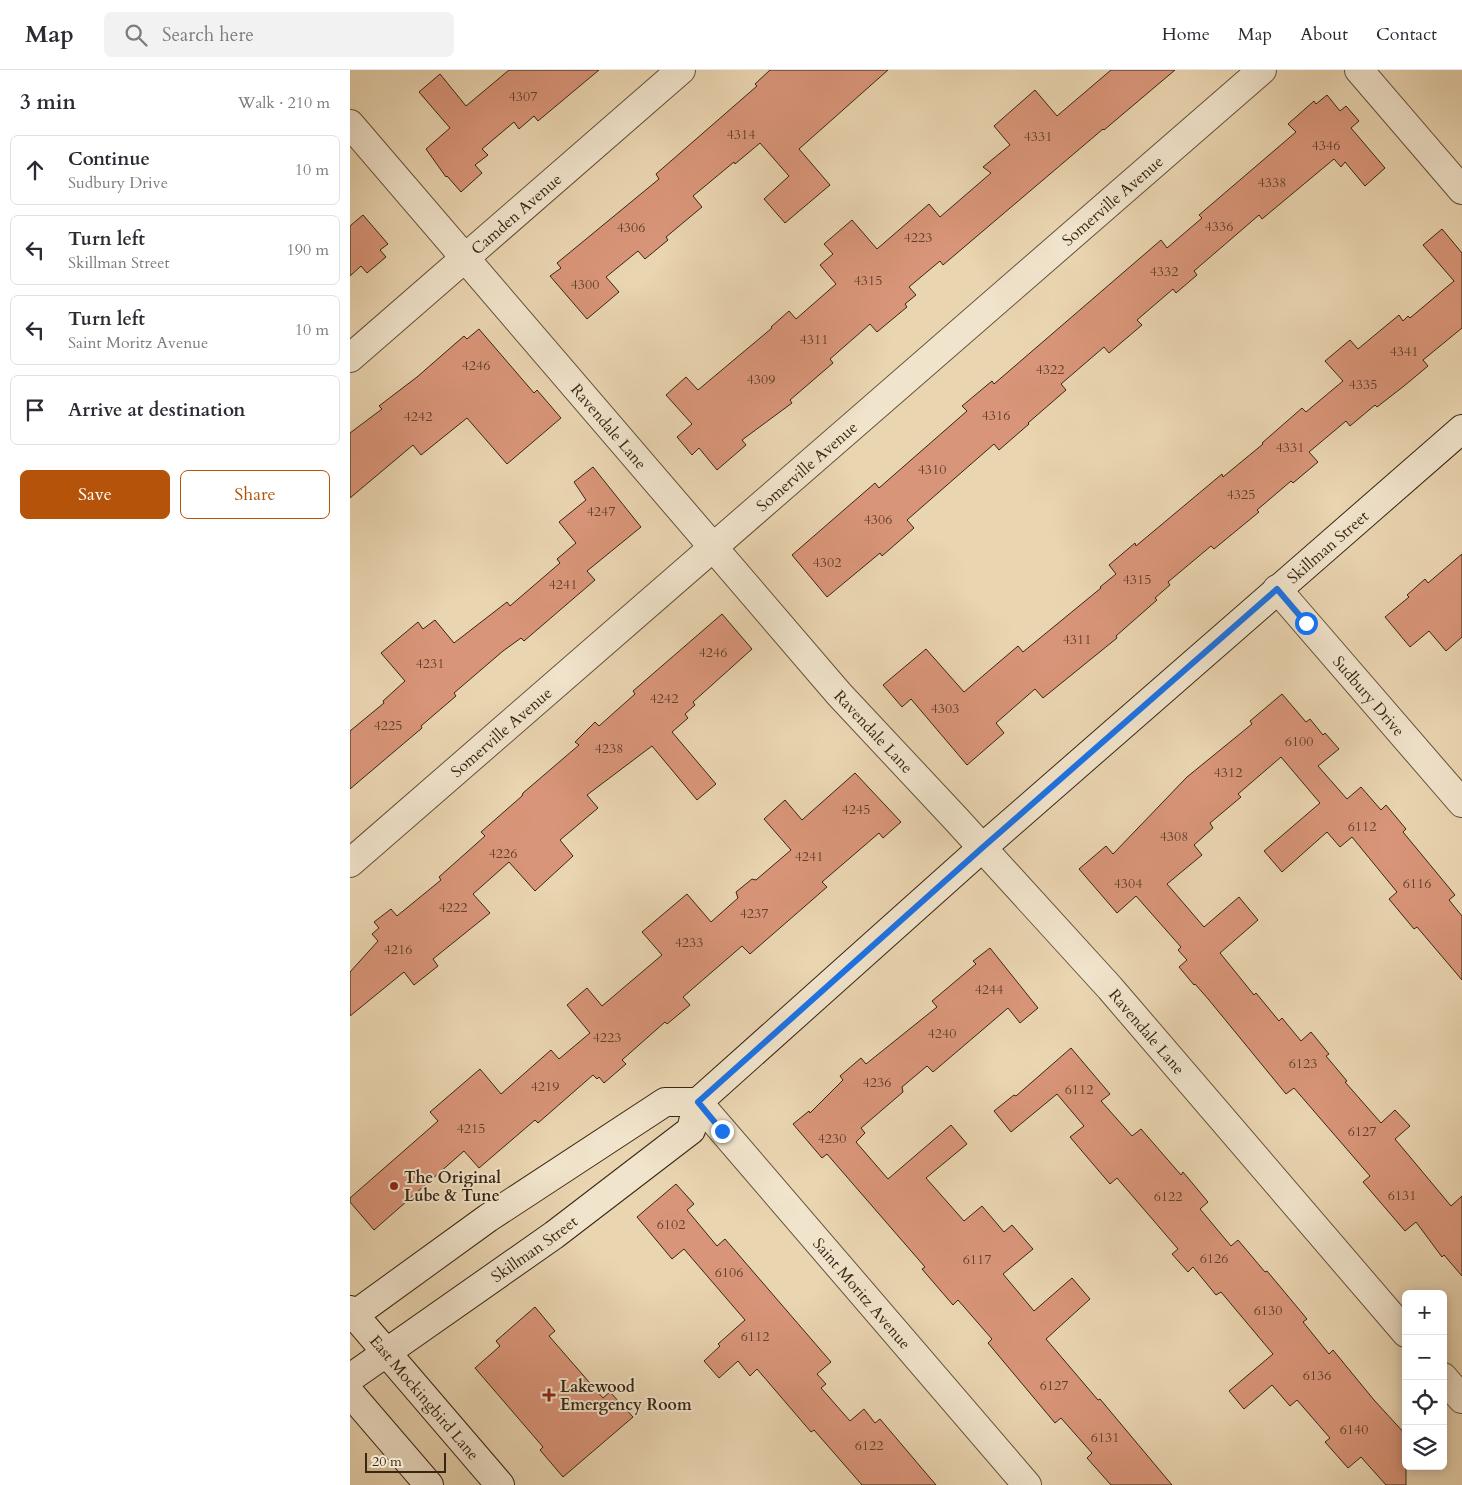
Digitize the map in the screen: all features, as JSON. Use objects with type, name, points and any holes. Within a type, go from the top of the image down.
[{"type":"street","name":"Camden Avenue","points":[[350,358],[681,70]]},
{"type":"street","name":"Somerville Avenue","points":[[350,862],[1262,70]]},
{"type":"street","points":[[1359,70],[1462,190]]},
{"type":"street","name":"Ravendale Lane","points":[[350,124],[839,694],[1110,988],[1402,1328]]},
{"type":"street","name":"Skillman Street","points":[[350,1378],[554,1235],[691,1130],[698,1102],[982,848],[1462,429]]},
{"type":"street","name":"Sudbury Drive","points":[[1277,589],[1462,803]]},
{"type":"street","points":[[351,1314],[488,1218],[665,1102],[698,1102]]},
{"type":"street","name":"Saint Moritz Avenue","points":[[698,1102],[1027,1485]]},
{"type":"street","name":"East Mockingbird Lane","points":[[351,1314],[387,1352],[500,1485]]},
{"type":"street","points":[[1446,1380],[1462,1399]]},
{"type":"street","points":[[350,1393],[428,1485]]},
{"type":"building","points":[[509,70],[599,70],[538,121],[534,116],[519,129],[514,122],[482,149],[488,155],[475,165],[482,173],[461,192],[446,177],[426,149],[450,128],[419,92],[440,74],[466,106]]},
{"type":"building","points":[[770,70],[888,70],[799,149],[830,185],[785,223],[764,199],[789,176],[760,143],[693,196],[702,207],[666,237],[668,240],[645,259],[638,251],[606,277],[619,292],[587,319],[550,276],[561,268],[557,263],[659,179],[656,174],[757,86],[755,84]]},
{"type":"building","points":[[1111,70],[1175,70],[943,265],[940,261],[909,287],[916,295],[905,304],[907,307],[877,332],[870,324],[830,359],[833,363],[790,400],[792,403],[742,440],[746,445],[717,470],[699,448],[692,455],[677,437],[692,424],[666,395],[686,377],[698,390],[772,328],[789,311],[796,319],[836,284],[820,265],[833,254],[824,244],[852,220],[877,249],[929,204],[940,217],[991,173],[983,167],[1010,145],[994,126],[1035,90],[1057,116]]},
{"type":"building","points":[[1327,95],[1340,111],[1346,106],[1359,121],[1351,128],[1385,168],[1365,186],[1345,162],[1341,167],[1334,159],[1262,219],[1259,215],[1194,271],[1197,275],[1176,293],[1173,289],[1137,320],[1142,325],[1109,353],[1104,347],[1061,384],[1066,390],[999,450],[994,444],[907,520],[914,528],[882,556],[880,553],[827,597],[792,555],[875,483],[879,488],[967,411],[962,406],[992,381],[994,384],[1161,240],[1167,248],[1202,218],[1199,215],[1296,132],[1288,124],[1314,101],[1316,104]]},
{"type":"building","points":[[363,215],[388,244],[380,250],[386,257],[367,273],[361,266],[350,276],[350,226]]},
{"type":"building","points":[[1442,229],[1462,253],[1462,328],[1423,360],[1428,366],[1404,386],[1377,407],[1375,405],[1350,426],[1346,421],[1309,452],[1318,462],[1293,483],[1291,481],[1257,510],[1259,512],[1214,549],[1211,546],[1168,582],[1170,585],[1155,598],[1157,600],[1116,636],[1117,638],[1043,698],[1035,689],[996,723],[1004,733],[967,765],[911,699],[902,707],[883,685],[926,649],[964,692],[1018,646],[1023,652],[1116,574],[1109,565],[1135,543],[1136,546],[1222,474],[1223,477],[1302,408],[1306,412],[1343,381],[1325,361],[1350,340],[1358,349],[1399,315],[1403,321],[1408,316],[1410,318],[1454,281],[1423,245]]},
{"type":"building","points":[[479,329],[534,393],[537,390],[561,418],[507,464],[467,418],[421,455],[413,445],[350,498],[350,433],[382,409],[379,406],[417,377],[464,336],[467,339]]},
{"type":"building","points":[[593,467],[641,527],[587,571],[595,580],[524,641],[521,638],[503,651],[454,693],[456,696],[421,726],[422,728],[350,789],[350,731],[384,703],[383,701],[405,681],[381,653],[418,622],[423,629],[435,620],[454,643],[507,602],[510,606],[560,563],[557,559],[576,543],[559,522],[586,500],[574,482]]},
{"type":"building","points":[[1462,554],[1462,637],[1446,651],[1429,631],[1410,647],[1385,617],[1409,597],[1407,595],[1425,579],[1428,583]]},
{"type":"building","points":[[722,614],[752,649],[693,702],[695,705],[685,714],[688,718],[672,732],[716,784],[697,800],[652,746],[587,795],[598,808],[560,840],[573,856],[535,891],[509,862],[473,894],[490,913],[433,959],[438,966],[414,985],[404,972],[350,1016],[350,972],[378,941],[372,934],[379,928],[374,922],[391,909],[397,916],[441,880],[439,877],[485,836],[481,832],[579,745],[575,742],[595,722],[599,726],[635,694],[633,691]]},
{"type":"building","points":[[1282,694],[1306,722],[1310,719],[1323,735],[1325,733],[1339,749],[1318,766],[1347,799],[1361,787],[1381,810],[1386,805],[1406,829],[1403,832],[1455,895],[1449,900],[1462,916],[1462,980],[1417,927],[1414,929],[1389,899],[1397,892],[1352,837],[1340,847],[1327,832],[1282,872],[1264,851],[1320,803],[1281,757],[1238,794],[1241,797],[1210,823],[1213,828],[1194,845],[1202,855],[1167,884],[1204,927],[1239,897],[1258,920],[1220,953],[1254,995],[1256,993],[1279,1021],[1282,1018],[1301,1041],[1311,1032],[1329,1054],[1326,1056],[1347,1081],[1345,1082],[1381,1123],[1395,1110],[1410,1126],[1395,1139],[1451,1206],[1462,1196],[1462,1276],[1444,1255],[1442,1257],[1416,1222],[1405,1231],[1363,1182],[1370,1176],[1294,1088],[1286,1094],[1209,1000],[1179,967],[1187,960],[1178,950],[1181,947],[1136,896],[1117,913],[1079,869],[1106,846],[1113,854],[1187,777],[1252,724],[1250,721]]},
{"type":"building","points":[[855,773],[901,822],[883,838],[879,833],[822,882],[827,887],[750,954],[742,946],[683,997],[690,1005],[667,1024],[665,1022],[622,1060],[626,1064],[604,1083],[599,1077],[597,1079],[593,1075],[538,1123],[535,1120],[479,1168],[464,1151],[374,1230],[350,1202],[350,1198],[438,1121],[430,1112],[480,1069],[501,1094],[551,1050],[559,1059],[590,1033],[567,1005],[587,988],[602,1006],[662,955],[642,932],[687,894],[711,922],[738,898],[736,892],[752,879],[756,880],[791,850],[764,819],[785,800],[802,820]]},
{"type":"building","points":[[990,948],[1038,1008],[1020,1023],[1008,1008],[933,1072],[927,1066],[902,1087],[903,1092],[861,1128],[865,1133],[856,1142],[888,1179],[951,1125],[967,1144],[926,1178],[964,1221],[982,1206],[1004,1232],[1012,1225],[1033,1249],[1003,1274],[1034,1311],[1072,1278],[1090,1299],[1046,1339],[1098,1400],[1100,1399],[1172,1485],[1111,1485],[1087,1458],[1092,1453],[1061,1418],[1055,1423],[988,1343],[992,1339],[958,1300],[953,1305],[922,1269],[925,1267],[827,1154],[822,1158],[793,1124],[809,1111],[810,1113],[843,1080],[840,1076],[861,1058],[866,1064],[937,1007],[932,1001],[976,964],[973,961]]},
{"type":"building","points":[[1071,1048],[1110,1094],[1101,1101],[1132,1136],[1141,1129],[1181,1175],[1183,1172],[1208,1202],[1200,1209],[1231,1246],[1238,1240],[1265,1272],[1267,1271],[1307,1319],[1303,1322],[1329,1354],[1333,1350],[1402,1431],[1402,1470],[1406,1470],[1406,1485],[1386,1485],[1361,1457],[1348,1468],[1325,1442],[1330,1438],[1297,1400],[1290,1406],[1272,1385],[1244,1409],[1229,1391],[1273,1354],[1221,1292],[1216,1295],[1193,1267],[1188,1272],[1172,1254],[1178,1249],[1117,1178],[1110,1184],[1070,1137],[1084,1126],[1057,1094],[1011,1132],[994,1111],[1014,1095],[1016,1096]]},
{"type":"building","points":[[676,1184],[694,1204],[687,1210],[717,1246],[725,1239],[831,1362],[817,1374],[826,1384],[821,1388],[850,1421],[864,1409],[875,1423],[880,1419],[936,1485],[862,1485],[814,1430],[811,1432],[757,1369],[750,1376],[738,1361],[719,1378],[704,1361],[720,1346],[718,1344],[745,1320],[684,1249],[672,1259],[637,1217]]},
{"type":"building","name":"Lakewood Emergency Room","points":[[535,1307],[555,1331],[549,1336],[603,1398],[610,1392],[633,1417],[563,1477],[540,1450],[543,1447],[475,1368],[500,1346],[496,1341]]},
{"type":"place","name":"The Original Lube & Tune","points":[[394,1186]]},
{"type":"place","name":"Lakewood Emergency Room","points":[[549,1395]]},
{"type":"route","points":[[722,1131],[698,1102],[982,848],[1277,589],[1306,623]]}]
